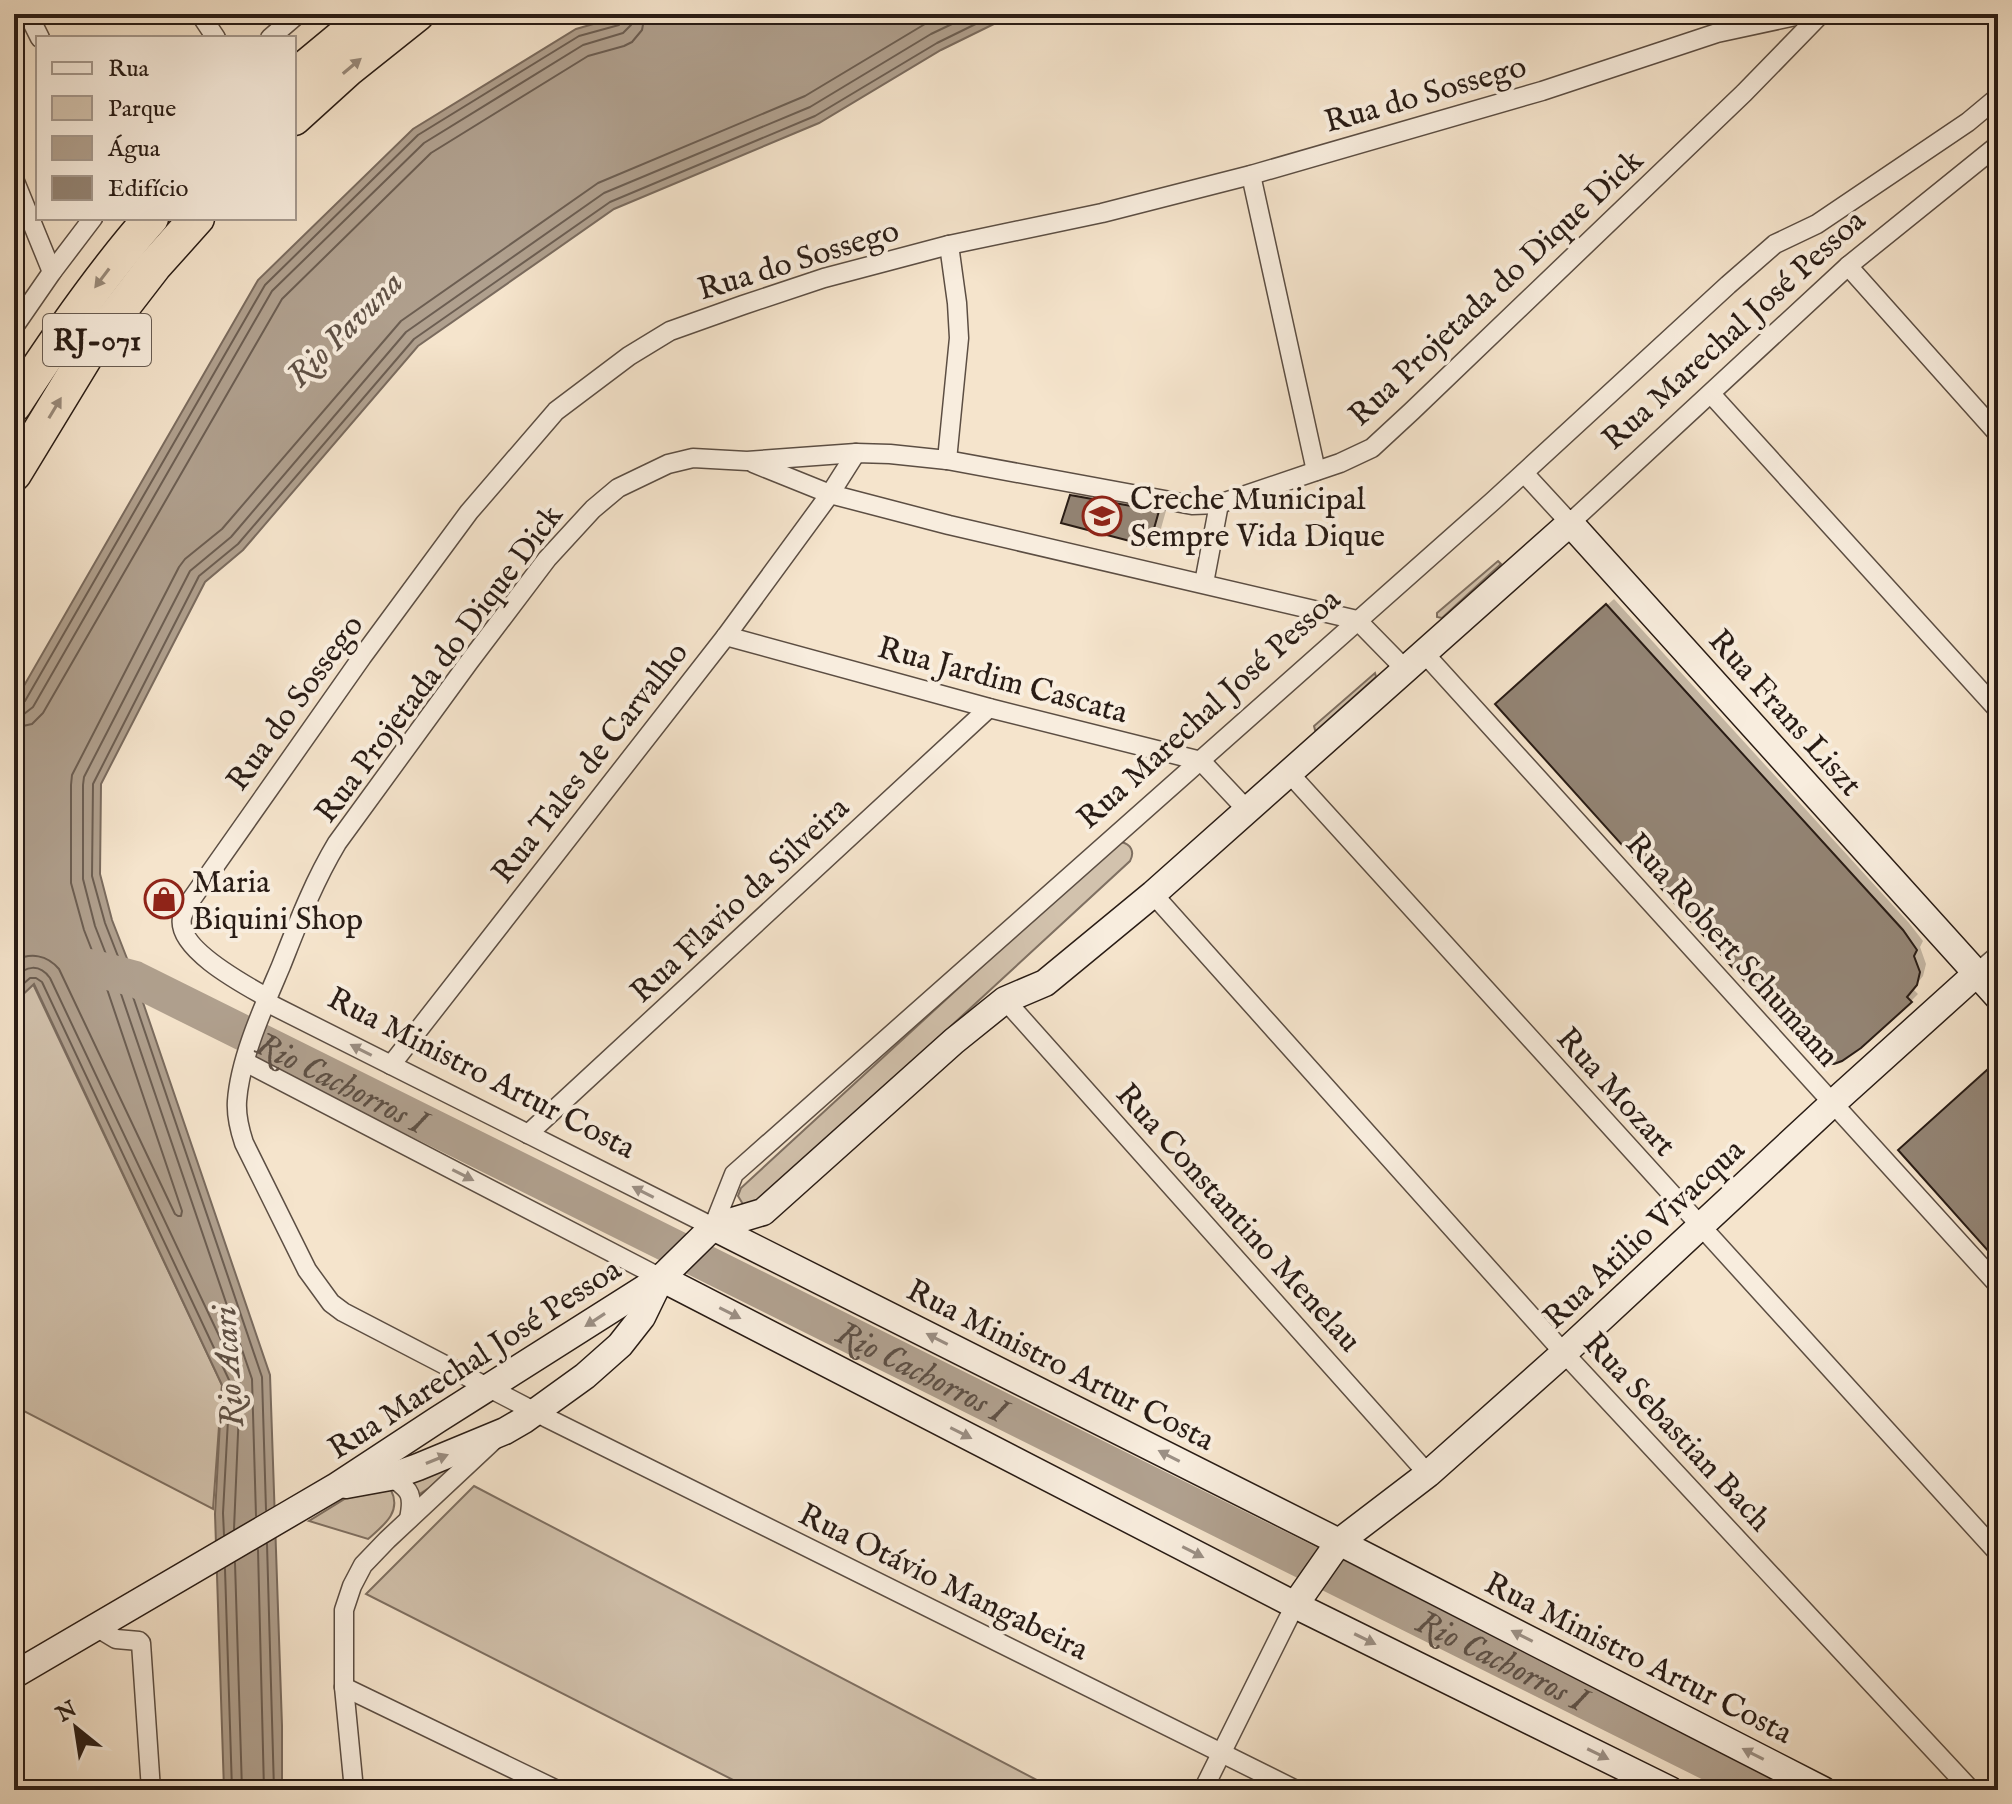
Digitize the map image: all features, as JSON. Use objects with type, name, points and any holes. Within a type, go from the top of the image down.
[{"type":"highway","points":[[296,75],[370,14]]},
{"type":"highway","points":[[296,116],[348,69],[417,14]]},
{"type":"highway","name":"RJ-071","points":[[14,405],[106,273],[149,220]]},
{"type":"highway","name":"RJ-071","points":[[14,474],[90,349],[154,266],[195,220]]},
{"type":"street","points":[[28,14],[39,36]]},
{"type":"street","points":[[200,14],[215,36]]},
{"type":"street","points":[[272,36],[298,14]]},
{"type":"street","name":"Rua do Sossego","points":[[267,1000],[196,950],[183,930],[182,919],[186,910],[353,669],[469,512],[556,411],[629,356],[670,331],[824,278],[949,245],[1102,213],[1251,175],[1542,91],[1717,33],[1805,14]]},
{"type":"street","name":"Rua Projetada do Dique Dick","points":[[258,1022],[315,883],[337,843],[547,559],[593,509],[618,488],[668,464],[693,458],[747,461],[856,453],[947,460],[1192,505],[1219,504],[1340,463],[1372,448],[1744,93],[1821,14]]},
{"type":"street","name":"Rua Marechal José Pessoa","points":[[96,1627],[335,1487],[387,1466],[489,1388],[668,1270],[706,1233],[734,1174],[1524,473],[1728,285],[1775,244],[1817,224],[1968,122],[1998,97]]},
{"type":"street","name":"Rua Marechal José Pessoa","points":[[706,1233],[763,1212],[954,1041],[1005,1000],[1045,983],[1153,894],[1570,523],[1848,266],[1995,152]]},
{"type":"street","points":[[1251,175],[1316,471]]},
{"type":"street","points":[[14,179],[52,272]]},
{"type":"street","points":[[14,327],[91,220]]},
{"type":"street","points":[[947,460],[959,338],[949,245]]},
{"type":"street","points":[[1848,266],[1998,434]]},
{"type":"street","points":[[1711,394],[1998,710]]},
{"type":"street","name":"Rua Tales de Carvalho","points":[[391,1065],[726,636],[830,494],[856,453]]},
{"type":"street","points":[[747,461],[830,494],[949,525],[1357,620]]},
{"type":"street","name":"Rua Frans Liszt","points":[[1524,473],[1998,997]]},
{"type":"street","points":[[1204,583],[1219,504]]},
{"type":"street","name":"Rua Robert Schumann","points":[[1357,620],[1415,662],[1833,1103],[1998,1285]]},
{"type":"street","name":"Rua Jardim Cascata","points":[[726,636],[989,708],[1201,761]]},
{"type":"street","name":"Rua Flavio da Silveira","points":[[528,1134],[989,708]]},
{"type":"street","points":[[1201,761],[1247,810]]},
{"type":"street","name":"Rua Mozart","points":[[1290,774],[1998,1553]]},
{"type":"street","name":"Rua Sebastian Bach","points":[[1153,894],[1564,1353],[1971,1790]]},
{"type":"street","name":"Rua Atilio Vivacqua","points":[[1299,1598],[1334,1548],[1428,1474],[1564,1353],[1833,1103],[1998,955]]},
{"type":"street","name":"Rua Ministro Artur Costa","points":[[267,1000],[528,1134],[706,1233],[1823,1790]]},
{"type":"street","name":"Rua Constantino Menelau","points":[[1005,1000],[1428,1474]]},
{"type":"street","name":"Rua Otávio Mangabeira","points":[[258,1022],[246,1056],[237,1099],[237,1120],[244,1143],[302,1260],[331,1303],[343,1312],[536,1412],[1296,1790]]},
{"type":"street","points":[[246,1056],[668,1270],[1670,1790]]},
{"type":"street","name":"Rua Marechal José Pessoa","points":[[387,1466],[432,1461],[505,1431],[536,1412],[597,1366],[630,1334],[668,1270]]},
{"type":"street","points":[[561,1394],[566,1427]]},
{"type":"street","points":[[354,1790],[344,1687],[344,1610],[352,1586],[363,1565],[505,1431]]},
{"type":"street","points":[[387,1466],[410,1494],[409,1519]]},
{"type":"street","points":[[1203,1790],[1299,1598]]},
{"type":"street","points":[[14,1675],[96,1627],[116,1639],[139,1641],[151,1790]]},
{"type":"street","points":[[344,1687],[557,1790]]},
{"type":"green space","points":[[1498,561],[1501,564],[1442,618],[1437,617],[1437,613]]},
{"type":"green space","points":[[1375,673],[1376,677],[1315,730],[1314,726]]},
{"type":"green space","points":[[1121,842],[1131,849],[1130,861],[758,1204],[744,1206],[738,1196],[741,1188],[1113,846]]},
{"type":"green space","points":[[33,984],[222,1385],[213,1509],[14,1406],[14,1003]]},
{"type":"green space","points":[[460,1460],[449,1475],[418,1495],[411,1481]]},
{"type":"green space","points":[[474,1486],[1056,1790],[753,1790],[366,1594]]},
{"type":"green space","points":[[364,1487],[391,1490],[394,1498],[390,1518],[368,1539],[309,1521]]},
{"type":"water","points":[[628,14],[1032,14],[1004,19],[941,50],[819,123],[614,209],[418,346],[243,550],[205,582],[101,784],[100,874],[112,920],[270,1375],[282,1790],[224,1790],[215,1514],[222,1385],[34,984],[14,1003],[14,703],[258,280],[413,129],[576,29]]},
{"type":"building","points":[[1070,495],[1159,511],[1149,546],[1061,523]]},
{"type":"building","points":[[1606,604],[1903,930],[1917,950],[1914,956],[1920,972],[1917,985],[1907,997],[1912,1002],[1842,1061],[1826,1063],[1816,1059],[1805,1048],[1495,704]]},
{"type":"building","points":[[1998,1060],[1998,1262],[1898,1150]]},
{"type":"waterway","name":"Rio Cachorros I","points":[[90,967],[135,979],[1764,1790]]},
{"type":"place","name":"Creche Municipal Sempre Vida Dique","points":[[1102,516]]},
{"type":"place","name":"Maria Biquini Shop","points":[[164,899]]},
{"type":"water label","name":"Rio Pavuna","points":[[344,328]]},
{"type":"water label","name":"Rio Acari","points":[[227,1367]]}]
